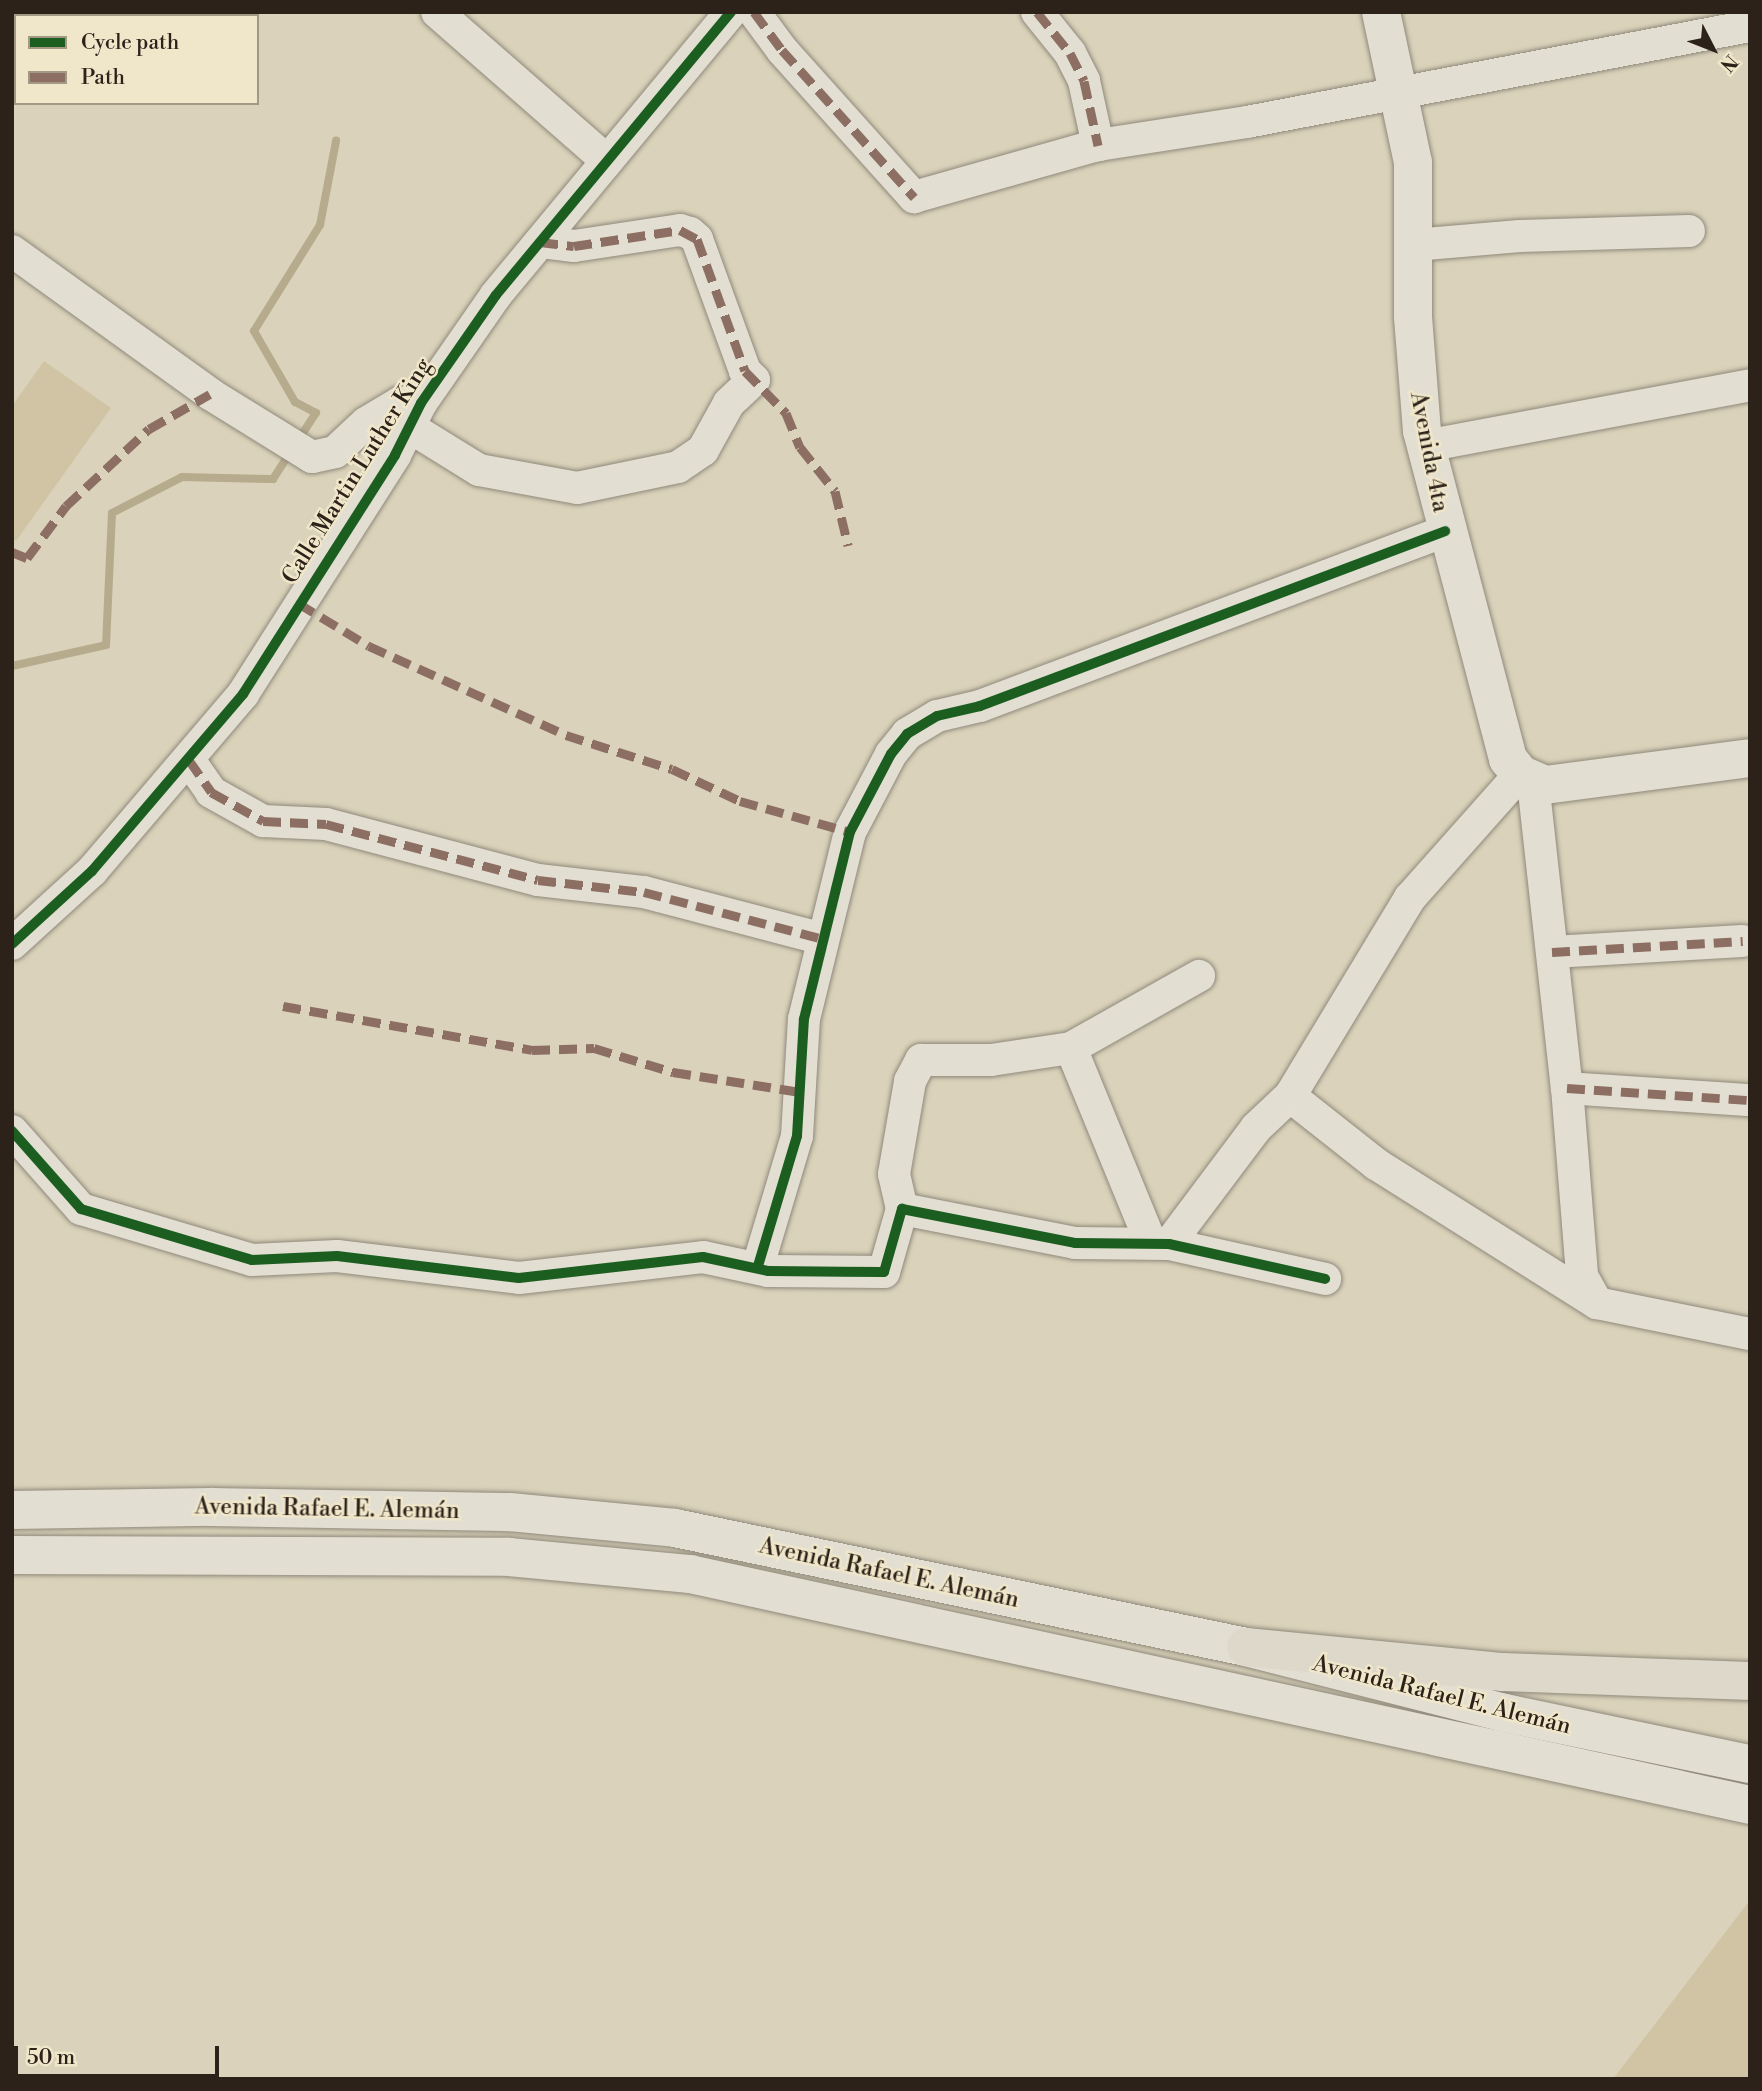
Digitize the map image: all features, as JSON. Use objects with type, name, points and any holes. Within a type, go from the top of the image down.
[{"type":"highway","points":[[1246,1647],[1503,1672],[1750,1681]]},
{"type":"main road","name":"Avenida 4ta","points":[[1381,12],[1401,91],[1413,162],[1415,374],[1425,446],[1445,531],[1508,759],[1527,778]]},
{"type":"main road","points":[[1527,778],[1545,785],[1750,758]]},
{"type":"main road","name":"Avenida Rafael E. Alemán","points":[[12,1510],[211,1507],[510,1512],[675,1528],[1246,1647],[1505,1713],[1750,1764]]},
{"type":"main road","name":"Avenida Rafael E. Alemán","points":[[12,1555],[509,1557],[690,1574],[1750,1805]]},
{"type":"street","points":[[437,12],[607,161]]},
{"type":"street","name":"Calle Martin Luther King","points":[[12,944],[92,871],[243,694],[416,416],[496,295],[731,12]]},
{"type":"street","points":[[754,12],[782,50],[914,197],[1098,145],[1750,26]]},
{"type":"street","points":[[1037,12],[1070,53],[1084,81],[1094,109],[1098,145]]},
{"type":"street","points":[[12,251],[210,394],[312,457],[335,452],[366,423],[399,403],[479,470],[577,488],[678,467],[703,450],[729,403],[754,380],[745,370],[697,239],[680,230],[575,246],[540,242]]},
{"type":"street","points":[[1414,245],[1689,231]]},
{"type":"street","points":[[1425,446],[1750,385]]},
{"type":"street","points":[[758,1266],[797,1136],[804,1019],[850,832],[891,754],[921,723],[980,706],[1445,531]]},
{"type":"street","points":[[189,760],[211,792],[263,821],[327,824],[538,880],[644,892],[823,939]]},
{"type":"street","points":[[1527,778],[1552,952],[1567,1088],[1582,1276],[1597,1303]]},
{"type":"street","points":[[1160,1243],[1255,1128],[1290,1096],[1410,898],[1527,778]]},
{"type":"street","points":[[1552,952],[1743,941]]},
{"type":"street","points":[[12,1131],[81,1209],[252,1260],[337,1256],[519,1278],[703,1257],[758,1266],[768,1271],[884,1272],[901,1209],[894,1174],[911,1081],[921,1060],[991,1060],[1071,1048],[1199,976]]},
{"type":"street","points":[[1071,1048],[1160,1243]]},
{"type":"street","points":[[1567,1088],[1750,1100]]},
{"type":"street","points":[[1290,1096],[1376,1164],[1597,1303],[1750,1334]]},
{"type":"street","points":[[901,1209],[1075,1243],[1160,1243],[1325,1279]]},
{"type":"shaded area","points":[[44,361],[111,408],[16,541],[12,538],[12,406]]},
{"type":"shaded area","points":[[1750,1900],[1750,2079],[1613,2079]]},
{"type":"waterway","points":[[297,442],[316,413],[295,402],[254,331],[320,225],[336,141]]},
{"type":"waterway","points":[[12,666],[106,645],[112,513],[182,477],[273,479],[290,453]]},
{"type":"marked path","points":[[754,12],[782,50],[914,197]]},
{"type":"marked path","points":[[1037,12],[1070,53],[1084,81],[1098,145]]},
{"type":"marked path","points":[[540,242],[574,246],[680,230],[697,239],[745,371],[786,413],[800,447],[835,491],[848,545]]},
{"type":"marked path","points":[[12,552],[27,558],[66,506],[149,429],[210,394]]},
{"type":"marked path","points":[[298,603],[369,646],[566,735],[672,769],[740,801],[850,832]]},
{"type":"marked path","points":[[189,760],[211,792],[263,821],[326,824],[538,880],[644,892],[823,939]]},
{"type":"marked path","points":[[1552,952],[1743,941]]},
{"type":"marked path","points":[[283,1006],[532,1050],[594,1048],[673,1072],[800,1092]]},
{"type":"marked path","points":[[1567,1088],[1750,1100]]},
{"type":"cycle path","points":[[12,944],[92,871],[243,694],[395,455],[421,403],[496,295],[731,12]]},
{"type":"cycle path","points":[[758,1266],[797,1136],[804,1019],[850,832],[891,754],[907,734],[937,716],[980,706],[1445,531]]},
{"type":"cycle path","points":[[12,1131],[81,1209],[252,1260],[337,1256],[519,1278],[703,1257],[768,1271],[884,1272],[902,1209],[1075,1243],[1169,1244],[1325,1279]]}]
